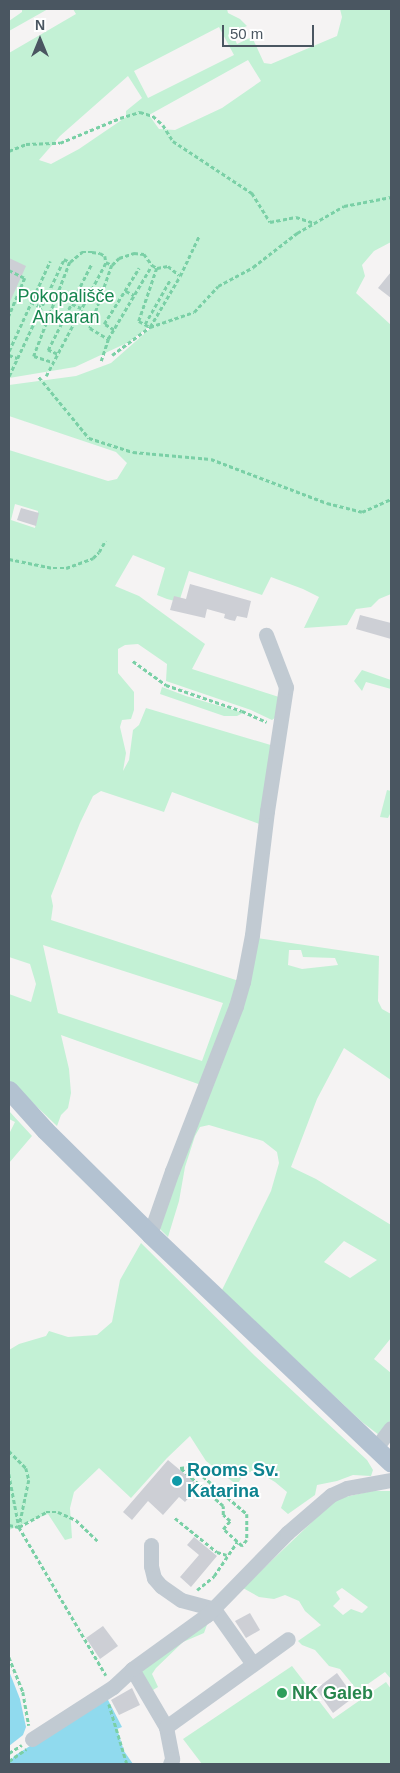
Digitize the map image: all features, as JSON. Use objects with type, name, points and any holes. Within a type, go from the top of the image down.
[{"type":"main road","points":[[9,1090],[45,1130],[150,1234],[391,1463]]},
{"type":"street","points":[[150,1234],[172,1171],[236,1006],[243,982],[286,687],[266,635]]},
{"type":"street","points":[[375,1449],[391,1428]]},
{"type":"street","points":[[31,1742],[110,1692],[132,1670],[214,1609],[286,1533],[331,1495],[347,1488],[391,1480]]},
{"type":"street","points":[[151,1545],[151,1566],[154,1578],[161,1586],[181,1600],[214,1609],[253,1664]]},
{"type":"street","points":[[166,1727],[288,1639]]},
{"type":"street","points":[[132,1670],[166,1727],[172,1759],[170,1764]]},
{"type":"path","points":[[9,151],[26,144],[60,143],[120,118],[140,112],[154,116],[163,124],[173,141],[252,193],[270,222],[296,218],[314,223]]},
{"type":"path","points":[[112,355],[150,326],[194,312],[218,286],[253,266],[281,244],[344,206],[391,197]]},
{"type":"path","points":[[150,326],[180,276],[199,236]]},
{"type":"path","points":[[46,376],[106,262],[105,256],[100,253],[82,252],[70,262],[34,356],[52,362]]},
{"type":"path","points":[[108,339],[90,328],[112,265],[119,258],[134,252],[144,254],[152,265],[157,268],[168,266],[180,276]]},
{"type":"path","points":[[9,376],[10,368],[17,358],[64,259],[70,262]]},
{"type":"path","points":[[9,351],[50,261]]},
{"type":"path","points":[[106,262],[112,265]]},
{"type":"path","points":[[57,354],[48,350],[92,263]]},
{"type":"path","points":[[101,361],[108,339],[152,265]]},
{"type":"path","points":[[114,330],[104,324],[140,268]]},
{"type":"path","points":[[150,326],[139,321],[157,268]]},
{"type":"path","points":[[9,270],[25,278],[9,316]]},
{"type":"path","points":[[145,324],[170,280]]},
{"type":"path","points":[[126,291],[134,295]]},
{"type":"path","points":[[31,302],[41,307]]},
{"type":"path","points":[[72,304],[81,308]]},
{"type":"path","points":[[9,355],[17,358]]},
{"type":"path","points":[[39,377],[89,438],[133,452],[211,459],[327,503],[362,512],[391,499]]},
{"type":"path","points":[[9,559],[53,568],[66,568],[92,558],[99,552],[105,541]]},
{"type":"path","points":[[133,662],[166,685],[263,719],[280,732]]},
{"type":"path","points":[[9,1451],[26,1468],[29,1480],[19,1527]]},
{"type":"path","points":[[187,1467],[198,1472],[247,1514],[247,1540],[242,1546],[237,1542],[223,1529],[230,1521],[223,1515],[223,1506],[180,1468],[187,1467]]},
{"type":"path","points":[[9,1474],[19,1527],[110,1692],[127,1764]]},
{"type":"path","points":[[9,1525],[19,1527],[46,1512],[58,1512],[76,1520],[98,1541]]},
{"type":"path","points":[[175,1518],[217,1552],[227,1555]]},
{"type":"path","points":[[191,1594],[214,1576],[237,1542]]},
{"type":"path","points":[[9,1657],[23,1692],[31,1742]]},
{"type":"path","points":[[9,1753],[31,1742]]},
{"type":"path","points":[[9,1761],[31,1742]]},
{"type":"green space","points":[[22,9],[48,9],[9,31],[9,21],[22,12]]},
{"type":"green space","name":"Pokopališče Ankaran","points":[[73,9],[227,9],[228,13],[240,19],[247,26],[232,33],[237,44],[252,37],[264,63],[271,64],[337,36],[342,17],[340,9],[391,9],[391,242],[374,251],[362,265],[365,276],[356,293],[391,325],[391,594],[379,599],[371,607],[356,609],[347,625],[304,628],[319,597],[303,589],[271,577],[262,595],[189,571],[179,602],[157,595],[165,568],[133,555],[115,586],[139,596],[205,644],[192,669],[279,697],[276,717],[272,720],[251,710],[166,681],[167,664],[138,644],[125,645],[118,649],[118,673],[134,692],[134,710],[131,719],[122,720],[120,727],[126,753],[123,771],[129,760],[133,730],[139,725],[146,708],[274,746],[262,825],[172,792],[164,812],[101,791],[93,796],[80,823],[51,896],[53,906],[51,920],[239,981],[201,1085],[61,1035],[69,1069],[71,1093],[68,1108],[61,1115],[57,1126],[9,1080],[9,994],[31,1002],[36,984],[30,964],[9,957],[9,450],[108,481],[117,479],[127,463],[116,452],[9,416],[9,385],[76,376],[111,363],[152,327],[152,324],[129,342],[75,367],[9,378],[9,53],[76,14]],"holes":[[[219,27],[234,55],[148,98],[134,71]],[[248,60],[261,81],[222,108],[175,130],[159,129],[149,115]],[[128,76],[142,98],[126,111],[126,117],[79,149],[51,164],[39,160],[60,136]],[[15,504],[38,511],[35,528],[11,520]],[[43,945],[223,1003],[202,1061],[58,1013]]]},
{"type":"green space","points":[[362,670],[391,680],[391,689],[366,682],[362,691],[354,681]]},
{"type":"green space","points":[[162,687],[243,713],[237,716],[224,716],[160,694]]},
{"type":"green space","points":[[387,790],[391,791],[391,812],[388,818],[380,817]]},
{"type":"green space","points":[[257,938],[379,956],[378,1001],[382,1009],[391,1014],[391,1080],[344,1048],[317,1099],[291,1167],[316,1179],[391,1225],[391,1338],[374,1359],[391,1373],[391,1420],[379,1435],[362,1422],[222,1290],[271,1191],[279,1163],[277,1152],[263,1141],[209,1125],[200,1127],[195,1136],[185,1167],[179,1201],[168,1237],[158,1227]],"holes":[[[289,950],[301,950],[303,957],[335,958],[338,965],[302,969],[288,965]],[[344,1241],[377,1260],[350,1278],[324,1262]]]},
{"type":"green space","points":[[9,1111],[32,1136],[9,1163],[9,1134],[15,1122],[9,1119]]},
{"type":"green space","points":[[141,1243],[255,1356],[367,1460],[373,1470],[371,1476],[353,1475],[317,1485],[315,1495],[288,1514],[281,1508],[287,1492],[275,1482],[255,1470],[243,1475],[237,1485],[206,1461],[190,1436],[131,1498],[99,1468],[74,1492],[70,1508],[72,1538],[65,1540],[48,1514],[9,1530],[9,1350],[19,1344],[46,1336],[49,1331],[68,1337],[97,1335],[112,1322],[120,1280]]},
{"type":"green space","points":[[372,1491],[391,1491],[391,1679],[385,1672],[358,1691],[340,1669],[329,1666],[315,1650],[302,1645],[298,1641],[321,1625],[305,1611],[299,1601],[285,1595],[274,1599],[259,1597],[243,1588],[336,1499]],"holes":[[[342,1588],[368,1607],[362,1613],[351,1609],[343,1615],[333,1606],[340,1599],[336,1592]]]},
{"type":"green space","points":[[208,1622],[204,1633],[183,1642],[156,1668],[152,1674],[158,1687],[153,1690],[138,1669]]},
{"type":"green space","name":"NK Galeb","points":[[292,1666],[333,1719],[386,1682],[391,1689],[391,1764],[202,1764],[183,1739]]},
{"type":"water","points":[[9,1671],[20,1699],[26,1727],[23,1735],[9,1746]]},
{"type":"water","points":[[107,1698],[122,1727],[117,1729],[124,1751],[133,1764],[9,1764],[14,1756]]},
{"type":"building","points":[[9,258],[26,266],[9,304]]},
{"type":"building","points":[[391,272],[391,298],[378,288]]},
{"type":"building","points":[[21,508],[39,513],[36,526],[17,520]]},
{"type":"building","points":[[190,584],[251,601],[247,618],[237,616],[235,621],[230,620],[224,618],[225,614],[207,609],[205,618],[170,610],[174,596],[186,599]]},
{"type":"building","points":[[360,615],[391,623],[391,639],[356,629]]},
{"type":"building","points":[[168,1460],[199,1486],[185,1502],[179,1497],[163,1515],[148,1501],[132,1520],[123,1512]]},
{"type":"building","points":[[194,1537],[217,1556],[191,1587],[180,1577],[199,1555],[187,1545]]},
{"type":"building","points":[[250,1613],[260,1630],[246,1638],[235,1621]]},
{"type":"building","points":[[103,1626],[118,1646],[100,1659],[86,1638]]},
{"type":"building","points":[[337,1673],[354,1697],[333,1713],[316,1689]]},
{"type":"building","points":[[132,1688],[140,1705],[119,1715],[111,1700]]},
{"type":"place","name":"Rooms Sv. Katarina","points":[[177,1481]]},
{"type":"place","name":"NK Galeb","points":[[282,1693]]}]
